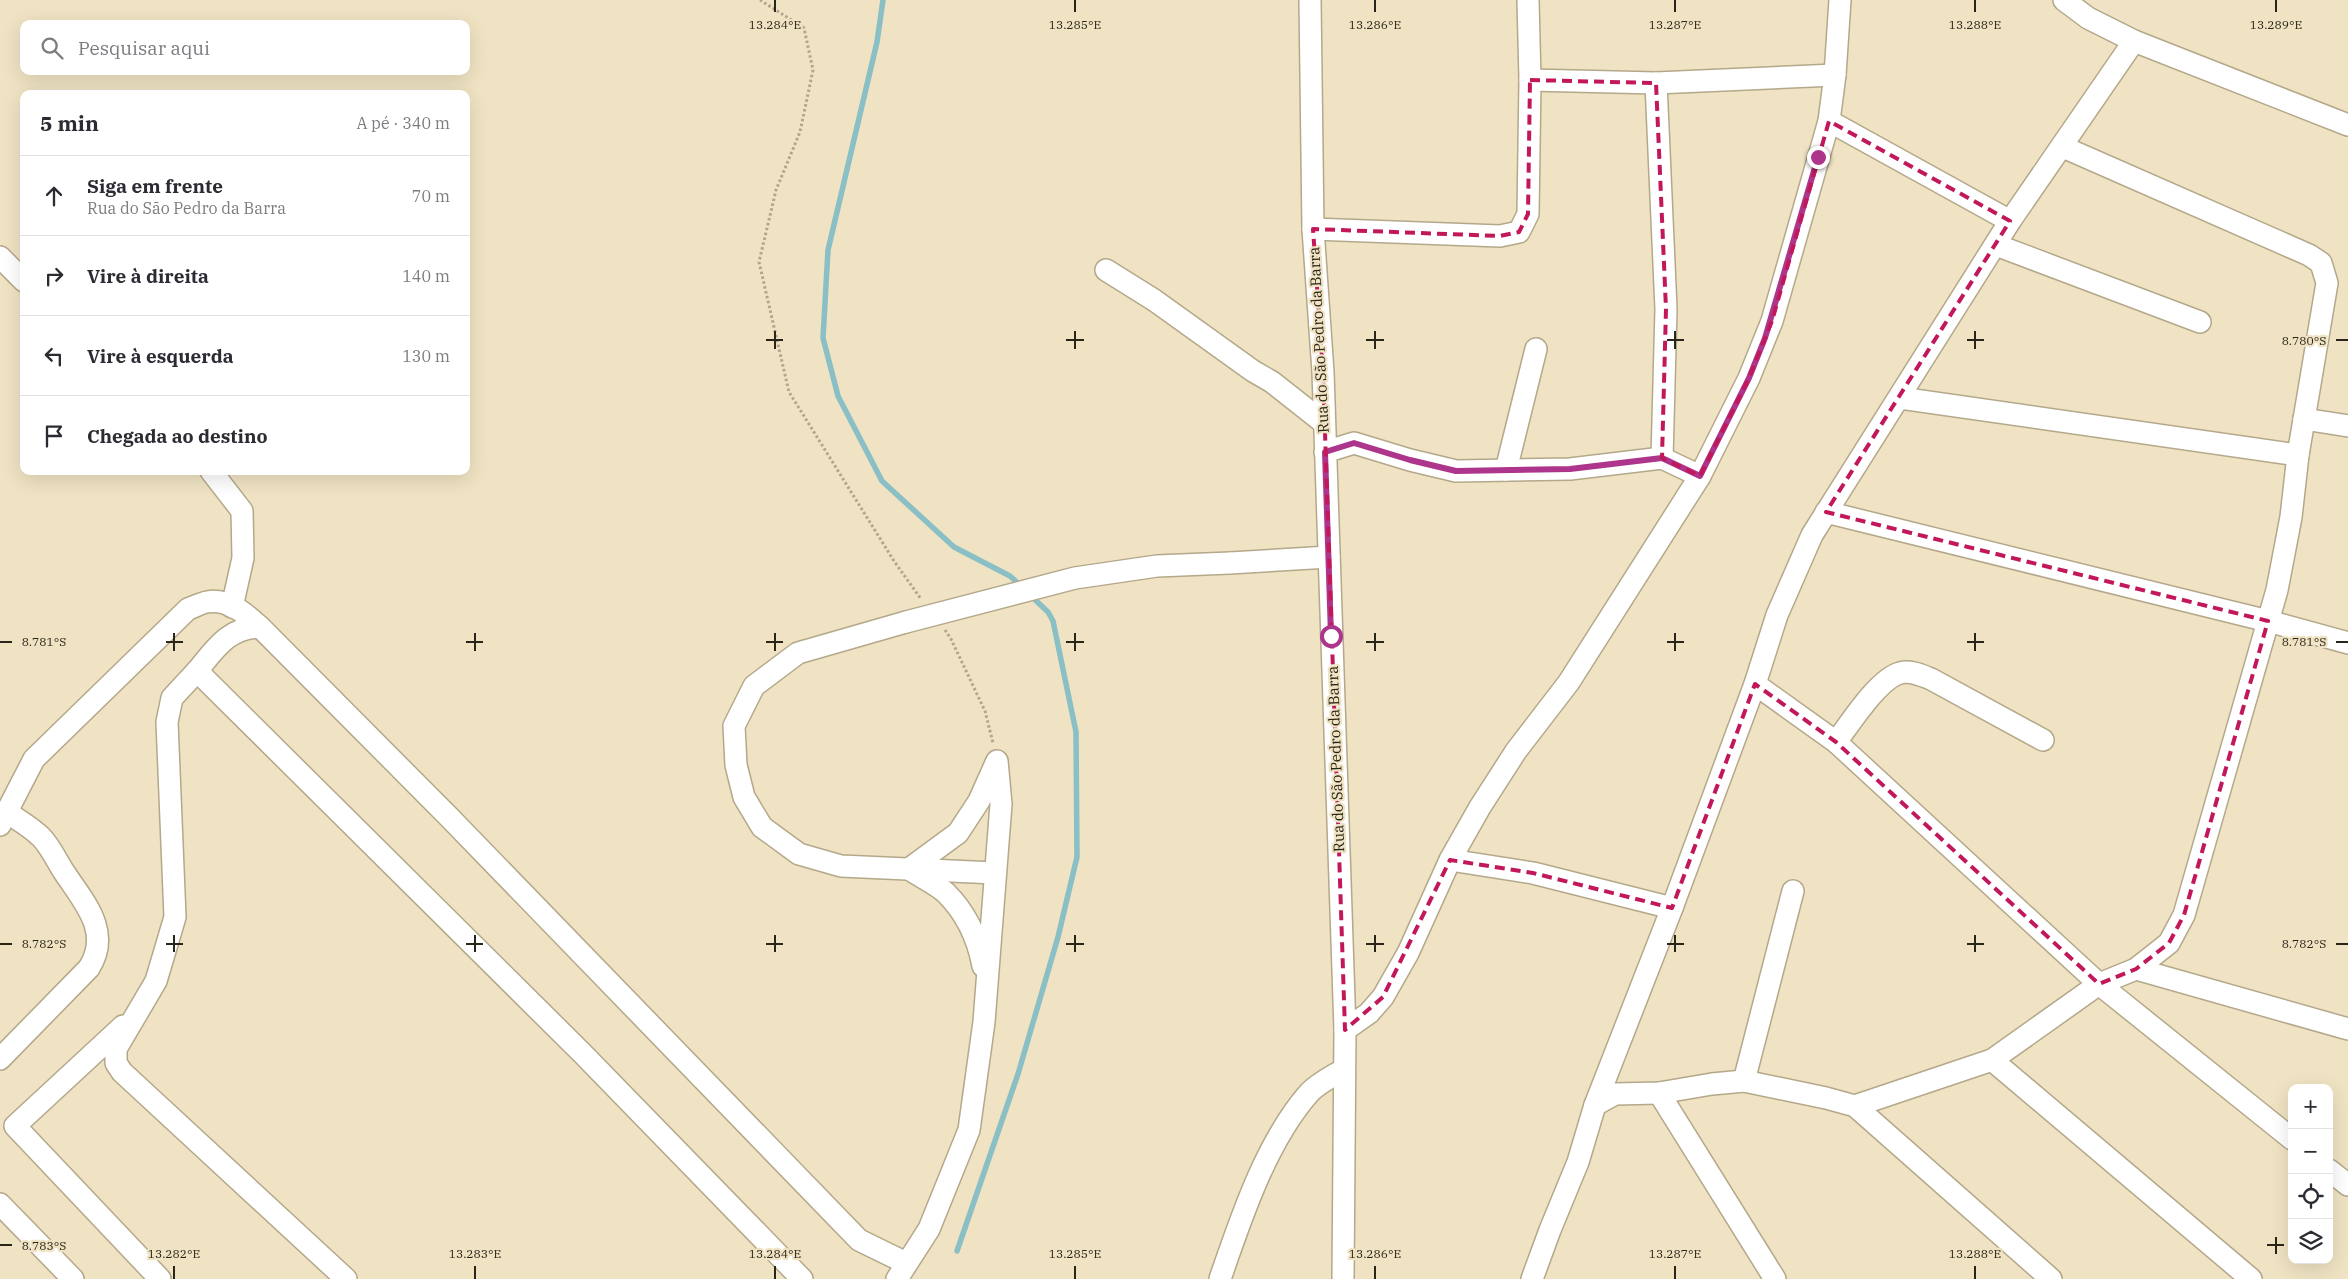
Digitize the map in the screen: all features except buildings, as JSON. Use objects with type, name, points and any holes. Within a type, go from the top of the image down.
[{"type":"street","name":"Rua do São Pedro da Barra","points":[[1310,0],[1313,229],[1324,423],[1345,1030],[1343,1279]]},
{"type":"street","points":[[1313,229],[1500,236],[1519,232],[1528,214],[1530,80],[1528,0]]},
{"type":"street","points":[[1345,1030],[1369,1013],[1383,997],[1408,953],[1450,860],[1480,807],[1516,751],[1569,682],[1700,476],[1749,378],[1772,321],[1829,121],[1835,75],[1840,0]]},
{"type":"street","points":[[2064,0],[2088,18],[2134,41],[2348,125]]},
{"type":"street","points":[[1532,1279],[1578,1162],[1595,1105],[1672,908],[1755,684],[1777,615],[1812,535],[2010,221],[2063,147],[2134,41]]},
{"type":"street","points":[[1530,80],[1656,82],[1835,75]]},
{"type":"street","points":[[1656,82],[1666,309],[1662,458]]},
{"type":"street","points":[[1829,121],[2010,221]]},
{"type":"street","points":[[1855,1106],[1992,1060],[2099,984],[2136,969],[2169,943],[2184,915],[2277,590],[2291,517],[2298,455],[2327,283],[2321,263],[2309,254],[2063,147]]},
{"type":"street","points":[[1996,245],[2200,322]]},
{"type":"street","points":[[0,257],[20,277]]},
{"type":"street","points":[[1106,270],[1154,300],[1253,371],[1272,382],[1324,423]]},
{"type":"street","points":[[1506,470],[1536,349]]},
{"type":"street","points":[[1900,398],[2298,455]]},
{"type":"street","points":[[2304,419],[2348,426]]},
{"type":"street","points":[[1325,452],[1354,443],[1410,460],[1456,471],[1570,469],[1662,458],[1700,476]]},
{"type":"street","points":[[214,475],[242,511],[243,558],[232,607]]},
{"type":"street","points":[[1826,512],[2268,621],[2348,644]]},
{"type":"street","points":[[995,873],[841,866],[799,854],[762,827],[744,797],[736,765],[734,726],[754,686],[798,653],[906,622],[1075,578],[1157,566],[1329,557]]},
{"type":"street","points":[[0,1059],[90,968],[96,957],[99,945],[97,931],[88,908],[41,837],[3,818],[34,759],[188,609],[208,602],[232,607],[242,610],[260,627],[450,818],[859,1240],[901,1271],[929,1229],[969,1130],[984,1022],[987,984],[1001,804],[998,761]]},
{"type":"street","points":[[260,627],[245,627],[221,642],[172,698],[168,722],[175,917],[156,980],[116,1049],[116,1063],[122,1072],[346,1279]]},
{"type":"street","points":[[197,671],[577,1048],[802,1279]]},
{"type":"street","points":[[1836,742],[1880,687],[1890,678],[1901,673],[1915,673],[1931,679],[2043,740]]},
{"type":"street","points":[[1755,684],[1836,742],[2099,984],[2288,1136]]},
{"type":"street","points":[[909,869],[958,833],[979,801],[998,761]]},
{"type":"street","points":[[1450,860],[1533,874],[1672,908]]},
{"type":"street","points":[[909,869],[945,893],[970,925],[980,951],[987,984]]},
{"type":"street","points":[[1744,1081],[1793,891]]},
{"type":"street","points":[[2136,969],[2348,1029]]},
{"type":"street","points":[[138,1012],[15,1126],[160,1279]]},
{"type":"street","points":[[1992,1060],[2251,1279]]},
{"type":"street","points":[[1220,1279],[1234,1237],[1271,1150],[1290,1119],[1311,1092],[1344,1069]]},
{"type":"street","points":[[1595,1105],[1615,1094],[1659,1093],[1712,1084],[1744,1081],[1855,1106],[2051,1279]]},
{"type":"street","points":[[1659,1093],[1775,1279]]},
{"type":"street","points":[[2333,1173],[2348,1185]]},
{"type":"street","points":[[0,1204],[73,1279]]},
{"type":"path","points":[[760,0],[804,28],[813,70],[800,132],[776,190],[760,262],[789,392],[888,553],[922,600]]},
{"type":"path","points":[[940,624],[951,639],[985,711],[998,761]]},
{"type":"highlighted area","points":[[1530,80],[1656,83],[1666,309],[1662,458],[1700,476],[1749,378],[1772,321],[1829,121],[2010,221],[1826,512],[2268,621],[2184,915],[2169,943],[2136,969],[2099,984],[1836,742],[1755,684],[1672,908],[1533,873],[1450,860],[1383,997],[1345,1030],[1323,372],[1313,229],[1500,236],[1519,232],[1528,214]]},
{"type":"waterway","points":[[883,0],[877,42],[828,250],[823,338],[838,396],[882,481],[954,547],[1010,576],[1022,587]]},
{"type":"waterway","points":[[957,1251],[1018,1074],[1058,937],[1077,857],[1076,732],[1053,621],[1048,612],[1030,595]]},
{"type":"route","points":[[1331,636],[1325,452],[1354,443],[1383,453],[1456,471],[1570,469],[1611,466],[1662,458],[1700,476],[1749,378],[1772,321],[1818,157]]}]
